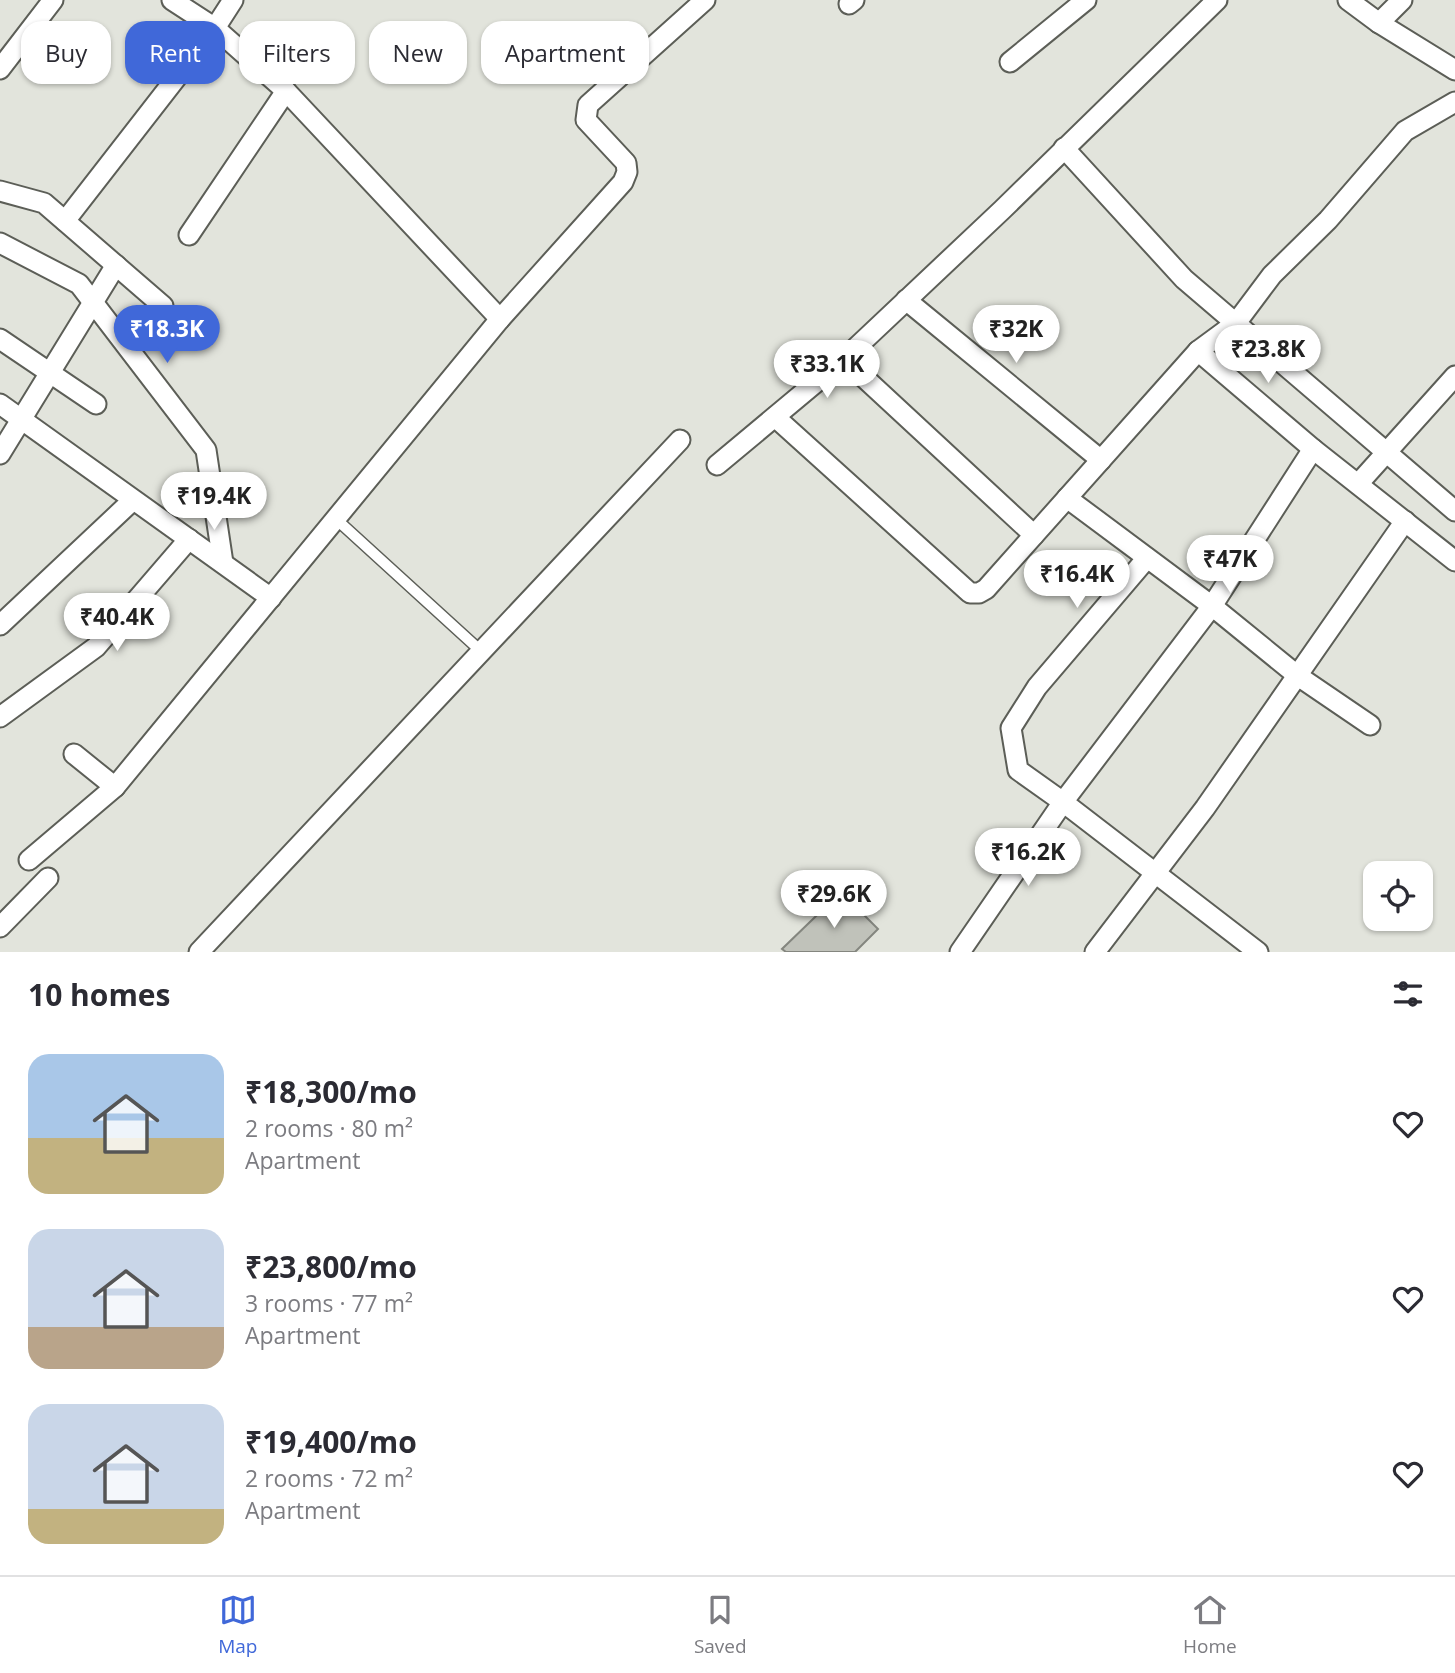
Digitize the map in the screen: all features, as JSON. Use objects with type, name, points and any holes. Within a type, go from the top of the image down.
[{"type":"street","points":[[0,69],[53,0]]},
{"type":"street","points":[[172,0],[205,21]]},
{"type":"street","points":[[219,21],[233,0]]},
{"type":"street","points":[[29,860],[115,787],[500,319],[623,182],[627,172],[626,163],[586,120],[588,105],[705,0]]},
{"type":"street","points":[[1010,62],[1086,0]]},
{"type":"street","points":[[717,465],[844,359],[1002,210],[1217,0]]},
{"type":"street","points":[[1348,0],[1379,23],[1455,69]]},
{"type":"street","points":[[1379,23],[1402,0]]},
{"type":"street","points":[[225,36],[286,91],[500,319]]},
{"type":"street","points":[[65,221],[171,84]]},
{"type":"street","points":[[190,235],[286,91]]},
{"type":"street","points":[[775,417],[970,593],[979,593],[986,589],[1034,536],[1198,351],[1236,323],[1272,275],[1328,220],[1405,131],[1455,102]]},
{"type":"street","points":[[1064,148],[1184,279],[1455,511]]},
{"type":"street","points":[[0,191],[44,203],[163,306]]},
{"type":"street","points":[[0,243],[79,284],[206,450],[223,563]]},
{"type":"street","points":[[0,454],[116,265]]},
{"type":"street","points":[[906,300],[1101,460]]},
{"type":"street","points":[[0,339],[96,404]]},
{"type":"street","points":[[1198,351],[1313,449],[1455,561]]},
{"type":"street","points":[[844,359],[1034,536]]},
{"type":"street","points":[[1358,484],[1455,376]]},
{"type":"street","points":[[0,404],[271,598]]},
{"type":"street","points":[[199,952],[680,440]]},
{"type":"street","points":[[960,952],[1063,802],[1212,606],[1313,449]]},
{"type":"street","points":[[1066,498],[1212,606],[1298,676],[1370,725]]},
{"type":"street","points":[[0,625],[133,500]]},
{"type":"street","points":[[1095,952],[1205,807],[1405,521]]},
{"type":"street","points":[[0,717],[96,647],[189,539]]},
{"type":"street","points":[[1147,558],[1038,687],[1011,729],[1018,770],[1255,951]]},
{"type":"street","points":[[74,754],[115,787]]},
{"type":"street","points":[[0,927],[47,878]]},
{"type":"lane","points":[[336,519],[482,653]]},
{"type":"building","points":[[841,892],[878,929],[855,952],[786,952],[782,949]]}]
